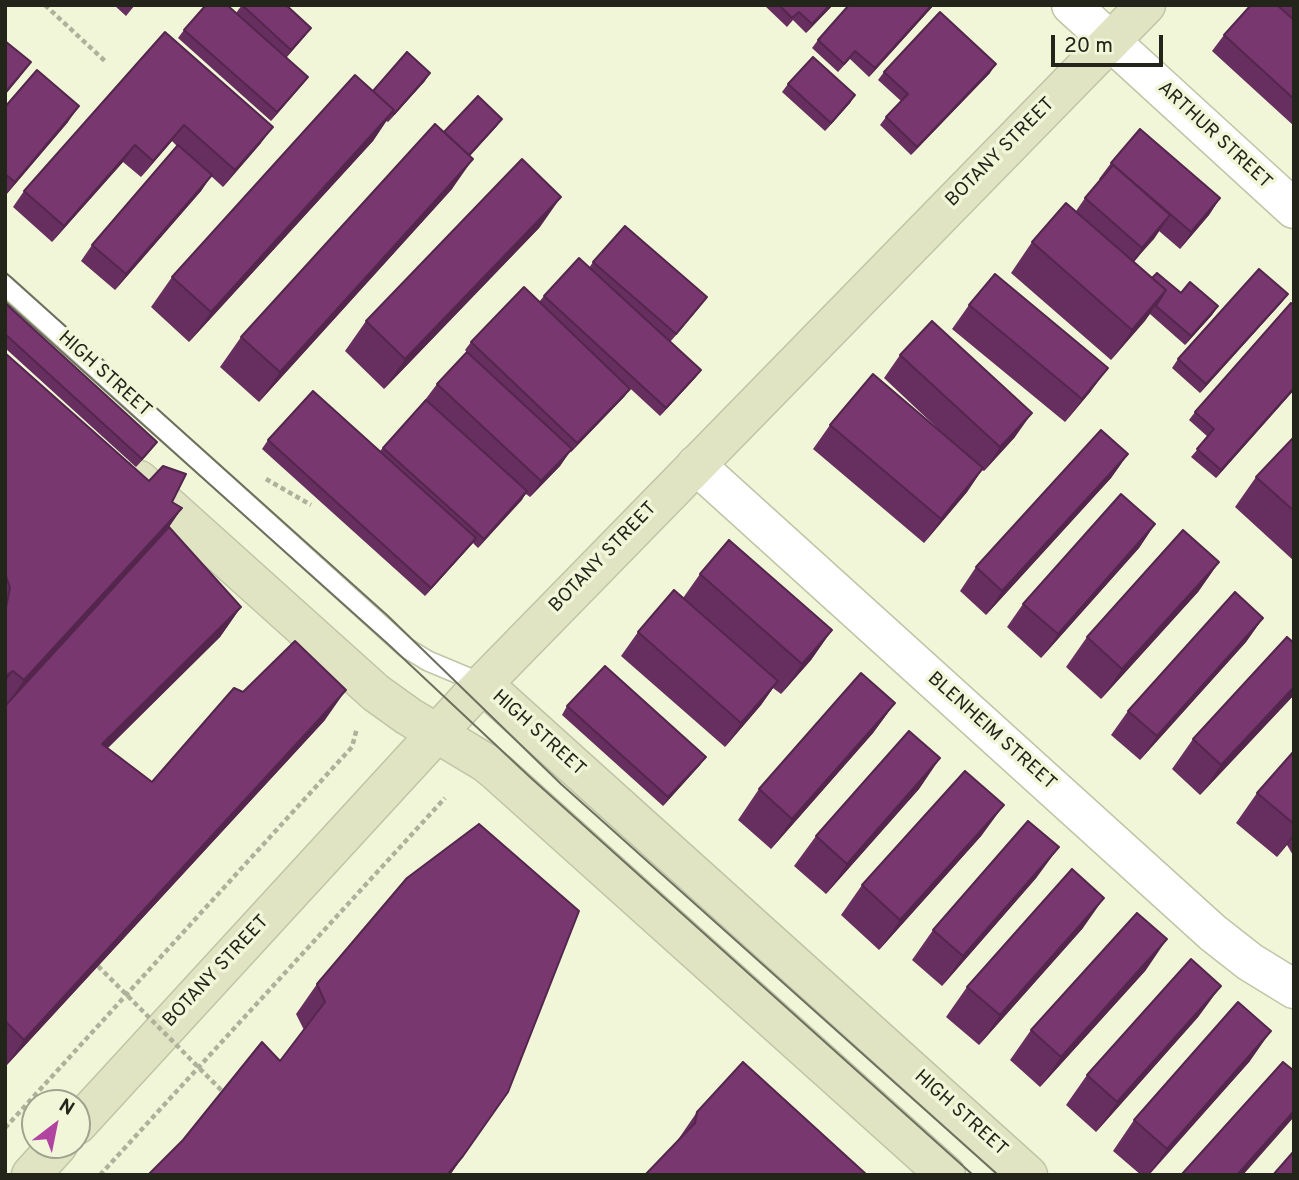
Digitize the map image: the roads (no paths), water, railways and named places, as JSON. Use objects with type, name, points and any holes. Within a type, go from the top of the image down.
[{"type":"street","name":"ARTHUR STREET","points":[[1071,5],[1294,209]]},
{"type":"street","name":"BOTANY STREET","points":[[91,1110],[483,684],[1146,5]]},
{"type":"street","points":[[109,453],[358,678],[399,710],[497,772],[946,1175]]},
{"type":"street","name":"BLENHEIM STREET","points":[[696,465],[1213,933],[1250,962],[1294,989]]},
{"type":"street","name":"HIGH STREET","points":[[483,684],[1028,1175]]},
{"type":"street","points":[[31,1175],[45,1159]]},
{"type":"lane","name":"HIGH STREET","points":[[5,285],[405,646],[428,661],[483,684]]},
{"type":"tram line","points":[[5,272],[388,616],[561,784],[998,1175]]},
{"type":"tram line","points":[[5,301],[973,1175]]}]
